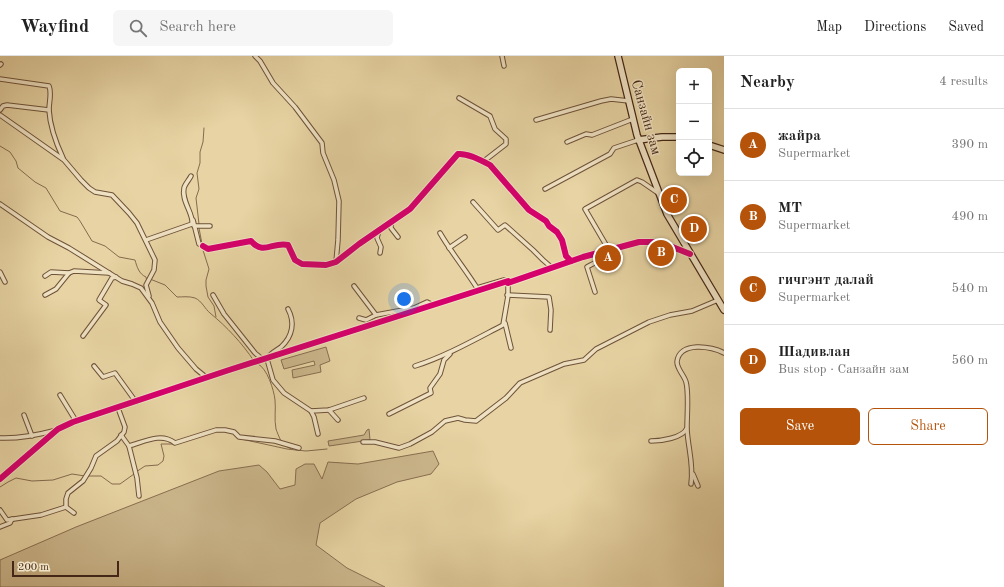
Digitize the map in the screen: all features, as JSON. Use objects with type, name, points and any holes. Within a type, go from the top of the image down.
[{"type":"main road","name":"Санзайн зам","points":[[618,56],[638,140],[667,214],[724,310]]},
{"type":"main road","points":[[638,140],[676,137]]},
{"type":"main road","points":[[712,146],[724,150]]},
{"type":"street","points":[[255,56],[260,61],[273,83],[295,107],[322,143],[323,153],[334,180],[339,201],[336,262]]},
{"type":"street","points":[[502,56],[504,66]]},
{"type":"street","points":[[0,79],[49,86],[51,93],[49,110],[55,139],[64,160]]},
{"type":"street","points":[[459,98],[490,116],[495,129],[506,139],[506,144],[484,162]]},
{"type":"street","points":[[536,120],[601,101],[611,99],[629,101]]},
{"type":"street","points":[[0,110],[3,106],[7,105],[49,110]]},
{"type":"street","points":[[0,115],[64,160],[89,188],[95,192],[112,195],[137,223],[155,260],[154,270],[146,285],[160,322],[178,348],[196,369],[207,378]]},
{"type":"street","points":[[567,142],[586,134],[592,135],[634,119]]},
{"type":"street","points":[[545,189],[610,154],[614,148],[638,140]]},
{"type":"street","points":[[190,176],[184,189],[186,206],[202,246],[208,249],[251,241],[256,247],[262,248],[283,244],[288,245],[295,260],[302,264],[326,265],[336,262],[410,209],[458,154],[464,154],[490,165],[529,210],[546,221],[548,226],[557,232],[562,240],[566,256],[571,261]]},
{"type":"street","points":[[609,250],[584,209],[637,180],[659,193]]},
{"type":"street","points":[[473,202],[498,230],[505,225],[551,267]]},
{"type":"street","points":[[0,204],[48,237],[69,248],[116,278],[141,288],[152,303]]},
{"type":"street","points":[[394,220],[391,224],[391,228],[398,237]]},
{"type":"street","points":[[146,240],[193,223],[210,226]]},
{"type":"street","points":[[379,230],[377,238],[381,247],[380,253]]},
{"type":"street","points":[[440,233],[449,248],[465,268],[476,288],[504,280],[508,282]]},
{"type":"street","points":[[449,248],[465,237]]},
{"type":"street","points":[[0,438],[15,439],[58,429],[76,421],[551,267],[639,242],[652,242],[670,246],[690,254]]},
{"type":"street","points":[[595,292],[588,267],[602,257],[603,252]]},
{"type":"street","points":[[45,276],[51,272],[69,273],[74,271],[110,273]]},
{"type":"street","points":[[0,272],[5,282]]},
{"type":"street","points":[[45,296],[56,289],[69,273]]},
{"type":"street","points":[[83,336],[106,305],[99,300],[112,278],[116,278]]},
{"type":"street","points":[[508,282],[504,322],[511,348]]},
{"type":"street","points":[[354,286],[376,315]]},
{"type":"street","points":[[213,295],[224,314],[238,330],[254,353],[267,359]]},
{"type":"street","points":[[507,295],[549,297],[551,310],[550,330]]},
{"type":"street","points":[[363,442],[374,442],[399,448],[432,432],[446,421],[458,418],[476,421],[506,398],[520,383],[564,364],[584,360],[596,349],[649,322],[670,315],[692,311],[718,300]]},
{"type":"street","points":[[359,318],[366,320],[376,315],[414,308],[427,302],[433,305]]},
{"type":"street","points":[[288,309],[292,316],[290,334],[285,343],[280,348],[270,353],[267,359],[273,380],[284,393],[311,411],[318,434]]},
{"type":"street","points":[[416,366],[430,362],[503,326],[504,322]]},
{"type":"street","points":[[698,486],[693,473],[688,441],[686,380],[677,363],[679,356],[684,350],[692,348],[707,348],[724,353]]},
{"type":"street","points":[[390,414],[431,393],[430,388],[440,374],[444,360],[452,351]]},
{"type":"street","points":[[94,366],[103,377],[115,373],[136,402]]},
{"type":"street","points":[[60,395],[76,421]]},
{"type":"street","points":[[311,411],[329,410],[364,398]]},
{"type":"street","points":[[66,507],[68,493],[83,481],[96,456],[122,435],[125,427],[118,408]]},
{"type":"street","points":[[329,410],[338,420]]},
{"type":"street","points":[[24,415],[32,436]]},
{"type":"street","points":[[651,441],[664,441],[679,436],[686,431],[687,428]]},
{"type":"street","points":[[0,479],[58,429]]},
{"type":"street","points":[[129,446],[161,437],[175,443],[216,430],[225,430],[234,432],[239,437],[275,441],[299,448]]},
{"type":"street","points":[[122,435],[129,446],[137,478],[139,496]]},
{"type":"street","points":[[691,484],[693,473]]},
{"type":"street","points":[[66,507],[74,513]]},
{"type":"street","points":[[0,510],[7,520],[41,515],[66,507]]},
{"type":"street","points":[[0,527],[10,523],[12,519]]},
{"type":"shaded area","points":[[326,347],[330,361],[320,365],[321,372],[293,378],[292,370],[315,365],[314,361],[284,369],[281,360]]},
{"type":"shaded area","points":[[369,429],[370,440],[329,446],[328,441],[364,435]]},
{"type":"shaded area","points":[[433,451],[439,464],[431,474],[397,482],[356,499],[320,523],[316,545],[347,568],[385,587],[0,587],[0,560],[76,527],[219,471],[259,465],[267,472],[280,489],[295,485],[296,469],[305,464],[314,464],[322,479],[328,462],[358,464]]},
{"type":"waterway","points":[[199,224],[196,198],[199,189],[197,173],[200,163],[200,152],[203,142],[204,128]]},
{"type":"waterway","points":[[0,146],[10,152],[16,161],[18,168],[35,182],[46,188],[60,211],[77,217],[92,241],[105,246],[119,257],[135,260],[139,270],[146,277],[147,282]]},
{"type":"waterway","points":[[199,228],[202,244]]},
{"type":"waterway","points":[[202,247],[209,269],[206,280],[208,297],[214,306],[216,317]]},
{"type":"waterway","points":[[150,279],[165,285],[177,297],[190,297],[197,299],[234,336],[254,361]]},
{"type":"waterway","points":[[309,343],[319,339]]},
{"type":"waterway","points":[[274,354],[304,344]]},
{"type":"waterway","points":[[258,364],[270,380],[275,400],[276,429],[281,441]]},
{"type":"waterway","points":[[241,439],[296,450]]},
{"type":"waterway","points":[[136,472],[145,466],[158,465],[163,461],[164,456],[161,444],[174,444]]},
{"type":"waterway","points":[[284,445],[291,449]]},
{"type":"waterway","points":[[296,450],[306,451],[327,449]]},
{"type":"waterway","points":[[0,487],[16,478],[32,481],[53,480],[72,474],[85,476]]},
{"type":"waterway","points":[[88,476],[101,476],[112,484],[120,484],[134,474]]},
{"type":"cycle path","points":[[203,246],[208,249],[251,241],[264,248],[283,244],[288,245],[295,260],[302,264],[326,265],[336,262],[359,244],[410,209],[458,154],[462,154],[474,157],[490,165],[529,210],[546,221],[549,226],[557,232],[562,240],[566,256],[571,261]]},
{"type":"cycle path","points":[[0,479],[58,429],[73,422],[229,370],[508,281],[508,283],[583,257],[639,242],[652,242],[670,246],[690,254]]},
{"type":"place","name":"гичгэнт далай","points":[[674,200]]},
{"type":"place","name":"Шадивлан","points":[[694,229]]},
{"type":"place","name":"MT","points":[[661,253]]},
{"type":"place","name":"жайра","points":[[608,258]]}]
